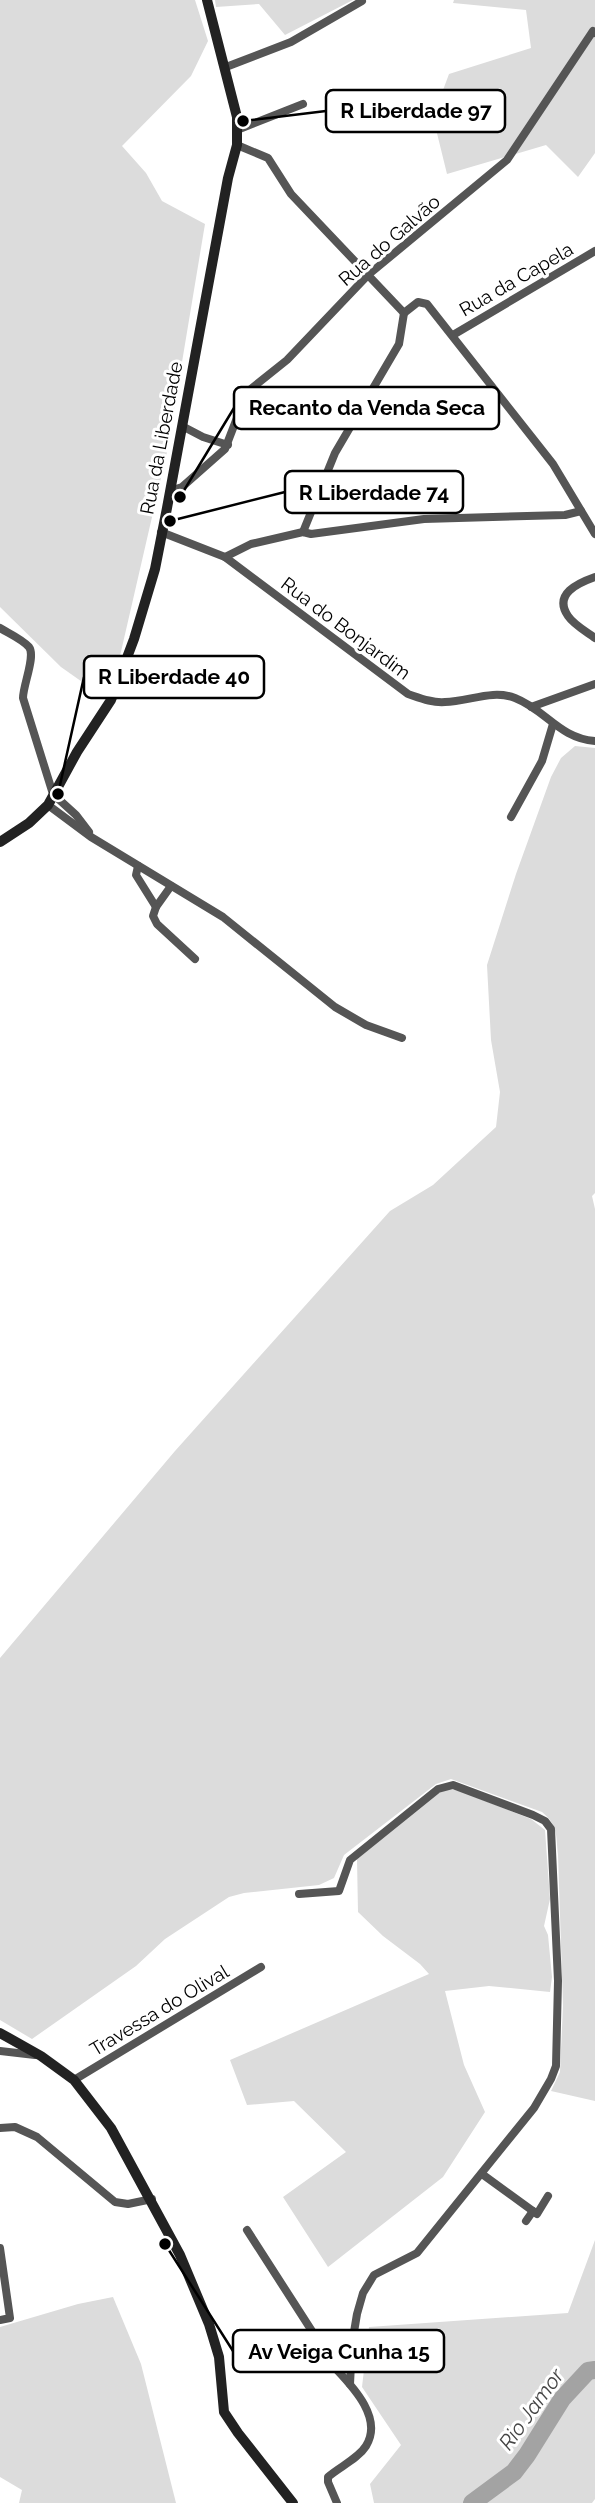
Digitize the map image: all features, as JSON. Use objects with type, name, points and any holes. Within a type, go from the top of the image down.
[{"type":"street","name":"Rua da Liberdade","points":[[0,842],[29,823],[51,800],[77,752],[111,700],[138,627],[155,569],[228,178],[237,145],[237,117],[207,0]]},
{"type":"street","points":[[226,67],[291,42],[362,1]]},
{"type":"street","name":"Rua do Galvão","points":[[170,491],[182,487],[228,445],[247,391],[287,360],[368,275],[507,160],[594,32]]},
{"type":"street","points":[[237,130],[303,104]]},
{"type":"street","points":[[237,145],[268,158],[291,194],[404,313]]},
{"type":"street","name":"Rua da Capela","points":[[453,335],[595,251]]},
{"type":"street","points":[[303,532],[335,453],[399,344],[404,313],[418,302],[427,304],[453,335],[553,464],[595,534]]},
{"type":"street","points":[[182,426],[203,437],[228,445]]},
{"type":"street","points":[[225,557],[251,544],[303,532],[311,534],[424,519],[565,515],[581,510]]},
{"type":"street","name":"Rua do Bonjardim","points":[[161,532],[225,557],[408,694],[429,701],[444,702],[497,694],[514,697],[567,734],[582,740],[595,741]]},
{"type":"street","points":[[595,577],[576,584],[566,593],[564,604],[568,616],[595,638]]},
{"type":"street","points":[[0,628],[29,648],[32,656],[23,698],[51,800],[76,815],[95,839],[234,925],[335,1007],[366,1026],[402,1038]]},
{"type":"street","points":[[531,707],[595,684]]},
{"type":"street","points":[[511,817],[542,761],[553,724]]},
{"type":"street","points":[[138,866],[136,875],[156,907]]},
{"type":"street","points":[[172,886],[156,907],[153,916],[195,959]]},
{"type":"street","points":[[299,1894],[338,1891],[350,1860],[420,1802],[438,1789],[453,1784],[533,1815],[545,1821],[551,1829],[558,1981],[556,2066],[534,2108],[417,2253],[374,2276],[363,2293],[356,2314],[350,2384]]},
{"type":"street","name":"Travessa do Olival","points":[[74,2080],[261,1967]]},
{"type":"street","points":[[0,2035],[41,2056],[74,2080],[111,2128],[152,2199],[180,2255],[209,2324],[219,2357],[224,2412],[293,2503]]},
{"type":"street","points":[[0,2051],[41,2056]]},
{"type":"street","points":[[0,2128],[15,2127],[37,2137],[115,2202],[128,2204],[152,2199]]},
{"type":"street","points":[[482,2174],[537,2214],[548,2196]]},
{"type":"street","points":[[526,2221],[533,2211]]},
{"type":"street","points":[[247,2230],[371,2420],[371,2434],[366,2446],[328,2477],[337,2503]]},
{"type":"street","points":[[0,2248],[10,2318],[0,2320]]},
{"type":"shaded area","points":[[0,0],[195,0],[208,41],[191,76],[122,146],[146,173],[162,201],[205,224],[167,452],[117,669],[95,691],[61,667],[0,607]]},
{"type":"shaded area","points":[[215,0],[353,0],[285,35],[259,4],[216,7]]},
{"type":"shaded area","points":[[454,0],[595,0],[595,153],[578,177],[546,145],[447,174],[433,117],[449,74],[531,48],[526,10],[453,3]]},
{"type":"shaded area","points":[[575,746],[595,748],[595,1193],[592,1196],[595,1209],[595,2101],[551,2091],[560,2072],[563,2006],[558,1855],[554,1826],[542,1812],[451,1779],[436,1784],[344,1855],[334,1878],[319,1885],[229,1897],[165,1939],[136,1966],[32,2039],[0,2020],[0,1658],[175,1451],[390,1211],[433,1185],[496,1127],[500,1092],[491,1040],[487,965],[551,777],[561,758]]},
{"type":"shaded area","points":[[449,1789],[531,1819],[545,1830],[550,1899],[544,1926],[548,1935],[552,1977],[550,1992],[489,1986],[445,1991],[464,2065],[485,2112],[443,2177],[328,2267],[283,2197],[346,2152],[294,2101],[247,2105],[230,2060],[429,1974],[358,1912],[357,1859],[438,1792]]},
{"type":"shaded area","points":[[595,2240],[595,2499],[592,2503],[374,2503],[370,2484],[401,2445],[362,2387],[369,2327],[568,2313]]},
{"type":"shaded area","points":[[113,2297],[141,2364],[176,2503],[19,2503],[22,2490],[0,2477],[0,2327],[78,2304]]},
{"type":"waterway","name":"Rio Jamor","points":[[472,2503],[514,2472],[562,2399],[588,2371],[595,2370]]},
{"type":"place","name":"R Liberdade 97","points":[[243,121]]},
{"type":"place","name":"Recanto da Venda Seca","points":[[180,497]]},
{"type":"place","name":"R Liberdade 74","points":[[170,521]]},
{"type":"place","name":"R Liberdade 40","points":[[58,794]]},
{"type":"place","name":"Av Veiga Cunha 15","points":[[165,2244]]}]
